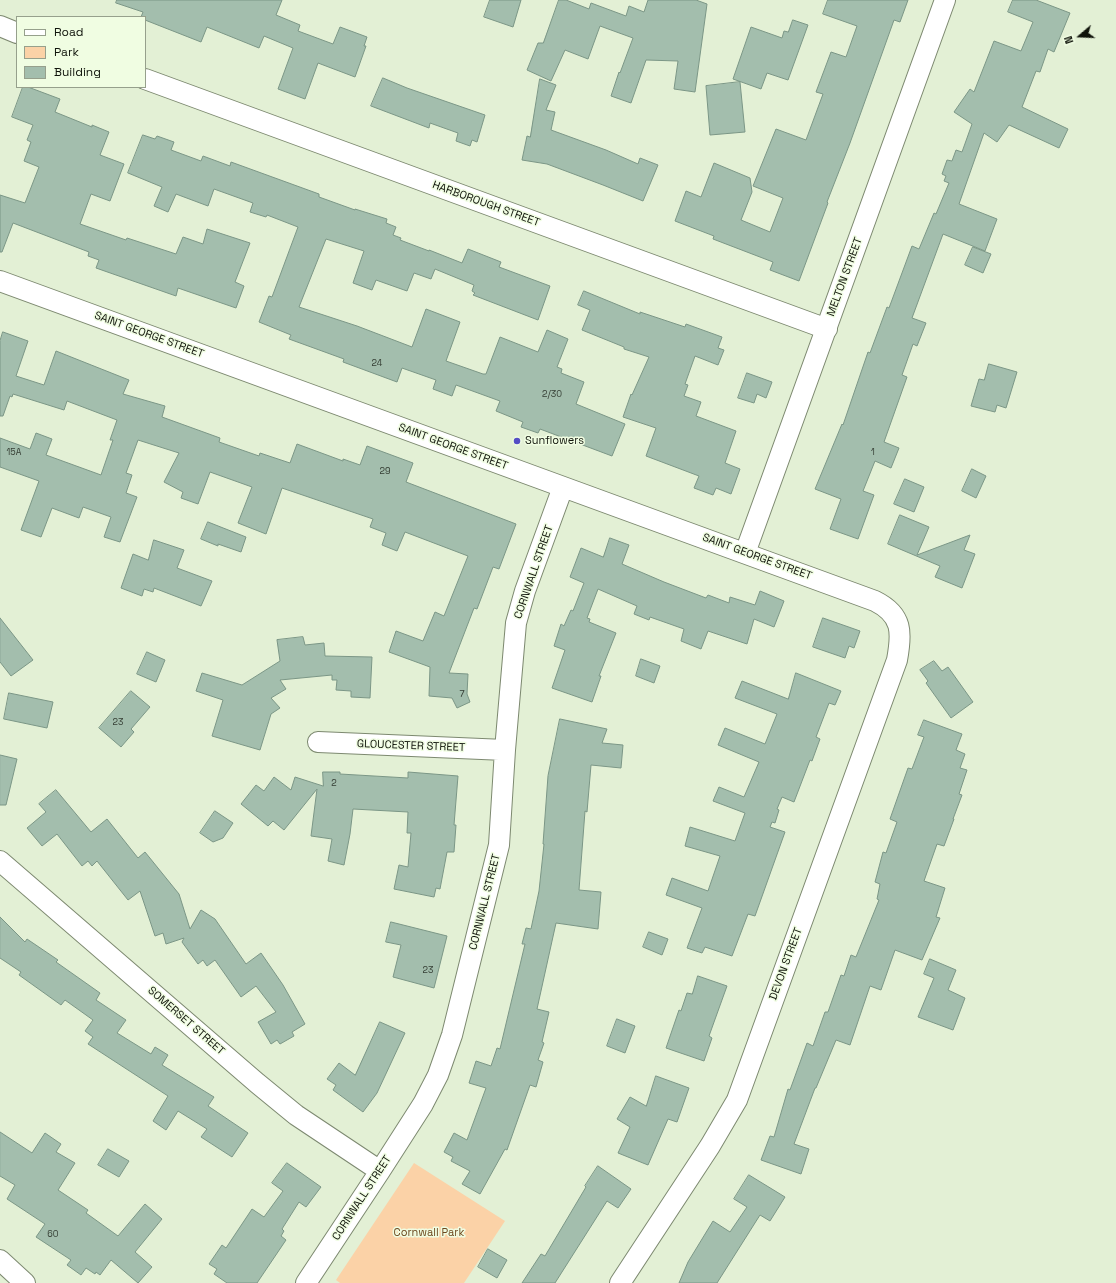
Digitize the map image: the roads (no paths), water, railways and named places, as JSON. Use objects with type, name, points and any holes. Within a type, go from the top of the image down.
[{"type":"street","name":"MELTON STREET","points":[[745,553],[945,0]]},
{"type":"street","points":[[0,26],[16,33]]},
{"type":"street","name":"HARBOROUGH STREET","points":[[146,79],[827,328]]},
{"type":"street","name":"SAINT GEORGE STREET","points":[[0,281],[875,601],[886,606],[892,612],[898,623]]},
{"type":"street","name":"CORNWALL STREET","points":[[306,1283],[423,1104],[438,1075],[452,1035],[499,845],[505,750],[519,612],[525,591],[563,487]]},
{"type":"street","name":"DEVON STREET","points":[[620,1283],[710,1146],[737,1100],[897,660],[900,646],[898,623]]},
{"type":"street","name":"GLOUCESTER STREET","points":[[318,742],[505,750]]},
{"type":"street","name":"SOMERSET STREET","points":[[0,860],[280,1102],[296,1115],[380,1171]]},
{"type":"street","points":[[0,1260],[25,1283]]},
{"type":"place","name":"Sunflowers","points":[[517,441]]},
{"type":"park label","name":"Cornwall Park","points":[[429,1233]]}]
